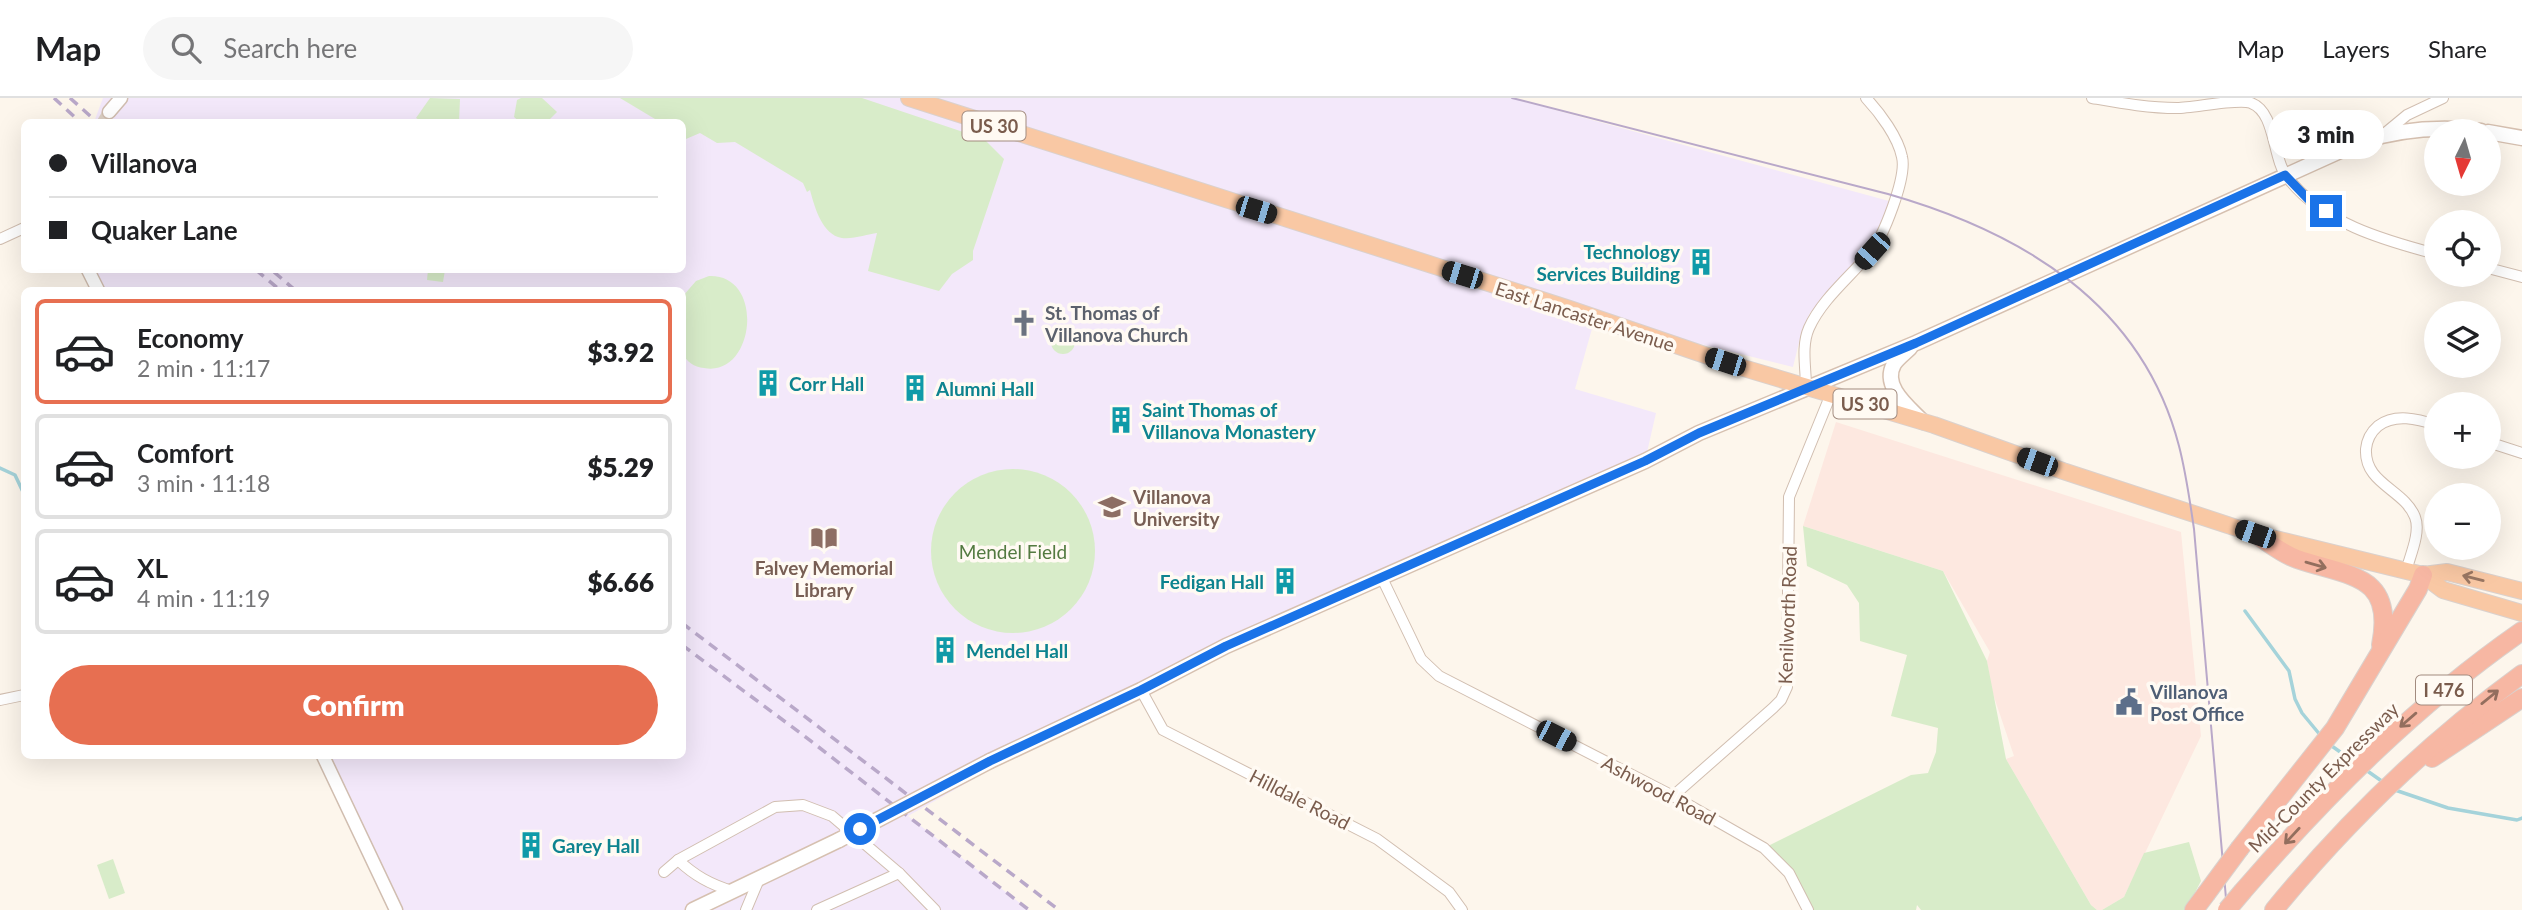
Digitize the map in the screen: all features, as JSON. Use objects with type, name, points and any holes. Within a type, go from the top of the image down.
[{"type":"highway","name":"East Lancaster Avenue","points":[[909,98],[1806,387],[1923,422],[2255,534],[2414,573],[2447,572],[2522,591]]},
{"type":"highway","points":[[2255,534],[2294,558],[2356,576],[2369,584],[2385,617],[2379,655]]},
{"type":"highway","name":"East Lancaster Avenue","points":[[2414,573],[2442,590],[2522,613]]},
{"type":"highway","points":[[2194,910],[2335,728],[2418,589],[2414,573]]},
{"type":"highway","name":"Mid-County Expressway","points":[[2227,910],[2339,786],[2373,753],[2426,705],[2521,632]]},
{"type":"highway","name":"I 476","points":[[2274,910],[2360,814],[2465,718],[2522,674]]},
{"type":"highway","points":[[2398,778],[2522,698]]},
{"type":"main road","points":[[693,910],[1226,646],[1381,576],[1645,461],[1699,433],[1916,343],[2360,142],[2383,135],[2424,129]]},
{"type":"main road","points":[[2501,134],[2522,138]]},
{"type":"main road","points":[[1916,343],[1893,366],[1891,383],[1898,395],[1923,422]]},
{"type":"street","points":[[109,112],[119,98]]},
{"type":"street","points":[[1806,387],[1805,349],[1809,327],[1827,300],[1872,251],[1882,236],[1901,177],[1902,155],[1877,110],[1866,98]]},
{"type":"street","points":[[2092,98],[2145,107],[2179,108],[2250,102],[2263,111],[2285,175],[2308,199],[2344,222],[2378,239],[2424,251]]},
{"type":"street","points":[[2383,135],[2407,115],[2443,98]]},
{"type":"street","points":[[0,239],[21,229]]},
{"type":"street","points":[[2501,271],[2522,277]]},
{"type":"street","name":"Kenilworth Road","points":[[1673,796],[1773,708],[1781,700],[1787,687],[1789,497],[1831,394]]},
{"type":"street","points":[[2414,573],[2416,519],[2407,506],[2377,480],[2369,468],[2367,445],[2373,430],[2390,419],[2424,422]]},
{"type":"street","points":[[2501,446],[2522,453]]},
{"type":"street","name":"Ashwood Road","points":[[1381,576],[1421,659],[1439,676],[1673,796],[1765,848],[1789,873],[1808,910]]},
{"type":"street","name":"Hilldale Road","points":[[1141,690],[1163,730],[1377,839],[1449,892],[1462,910]]},
{"type":"street","points":[[0,700],[21,696]]},
{"type":"street","points":[[324,759],[396,910]]},
{"type":"street","points":[[664,872],[678,860],[775,807],[803,805],[832,816],[899,873],[936,910]]},
{"type":"street","points":[[678,860],[709,884],[732,891]]},
{"type":"street","points":[[817,910],[899,873]]},
{"type":"street","points":[[746,910],[760,878]]},
{"type":"shaded area","name":"Villanova University","points":[[103,98],[1511,98],[1889,201],[1873,241],[1810,313],[1802,330],[1793,367],[1595,318],[1575,389],[1656,413],[1645,461],[1444,551],[1041,741],[908,816],[1029,910],[395,910],[322,759],[686,759],[686,287],[96,287],[90,273],[686,273],[686,119],[95,119]]},
{"type":"shaded area","points":[[1836,422],[2181,532],[2201,736],[2124,897],[2102,910],[2091,905],[2006,759],[2014,756],[1992,691],[1987,661],[1990,652],[1943,571],[1803,526]]},
{"type":"green space","points":[[430,98],[460,99],[459,119],[416,118]]},
{"type":"green space","points":[[542,98],[557,112],[550,119],[516,119],[514,117],[517,100]]},
{"type":"green space","points":[[620,98],[862,98],[984,139],[1004,159],[973,251],[973,260],[952,274],[939,291],[868,271],[877,233],[847,238],[832,234],[816,210],[810,190],[807,192],[803,183],[735,142],[717,143],[700,133],[686,139],[686,119],[655,119]]},
{"type":"green space","points":[[428,273],[444,273],[443,282],[427,280]]},
{"type":"green space","points":[[709,276],[727,280],[739,291],[746,307],[747,325],[743,343],[734,358],[721,367],[704,368],[691,364],[686,359],[686,293],[696,281]]},
{"type":"green space","points":[[1063,330],[1071,334],[1075,342],[1071,350],[1063,354],[1055,350],[1051,342],[1055,334]]},
{"type":"green space","name":"Mendel Field","points":[[1013,469],[1044,475],[1071,493],[1089,520],[1095,551],[1089,582],[1071,609],[1044,627],[1013,633],[982,627],[955,609],[937,582],[931,551],[937,520],[955,493],[982,475]]},
{"type":"green space","points":[[1803,526],[1943,571],[1987,661],[2006,759],[2091,905],[2097,910],[1921,910],[1917,905],[1916,910],[1808,910],[1802,896],[1764,848],[1911,775],[1928,773],[1936,752],[1938,728],[1891,716],[1907,655],[1860,641],[1859,603],[1847,585],[1807,566]]},
{"type":"green space","points":[[2189,842],[2201,881],[2186,910],[2102,910],[2124,897],[2144,853]]},
{"type":"green space","points":[[113,859],[125,893],[109,899],[97,865]]},
{"type":"waterway","points":[[0,468],[15,475],[21,488]]},
{"type":"waterway","points":[[2245,611],[2289,671],[2295,699],[2302,713],[2321,736]]},
{"type":"waterway","points":[[2329,744],[2357,764]]},
{"type":"waterway","points":[[2366,770],[2383,782]]},
{"type":"waterway","points":[[2395,790],[2448,808],[2517,820],[2522,818]]},
{"type":"tunnel","points":[[105,119],[109,112]]},
{"type":"tram line","points":[[1512,98],[1888,194],[1937,210],[1984,229],[2029,253],[2070,281],[2106,313],[2137,352],[2161,396],[2184,466],[2194,529],[2227,910]]},
{"type":"railway","points":[[54,98],[77,119]]},
{"type":"railway","points":[[70,98],[94,119]]},
{"type":"railway","points":[[260,273],[276,287]]},
{"type":"railway","points":[[275,273],[292,287]]},
{"type":"railway","points":[[686,626],[1059,910]]},
{"type":"railway","points":[[686,648],[1029,910]]},
{"type":"place","name":"Technology Services Building","points":[[1701,262]]},
{"type":"place","name":"St. Thomas of Villanova Church","points":[[1024,323]]},
{"type":"place","name":"Corr Hall","points":[[768,383]]},
{"type":"place","name":"Alumni Hall","points":[[915,388]]},
{"type":"place","name":"Saint Thomas of Villanova Monastery","points":[[1121,420]]},
{"type":"place","name":"Villanova University","points":[[1112,507]]},
{"type":"place","name":"Falvey Memorial Library","points":[[824,538]]},
{"type":"place","name":"Fedigan Hall","points":[[1285,581]]},
{"type":"place","name":"Mendel Hall","points":[[945,650]]},
{"type":"place","name":"Villanova Post Office","points":[[2129,702]]},
{"type":"place","name":"Garey Hall","points":[[531,845]]},
{"type":"route","points":[[860,829],[990,761],[1141,690],[1226,646],[1645,461],[1699,433],[1916,343],[2285,175],[2308,199],[2326,211]]}]
